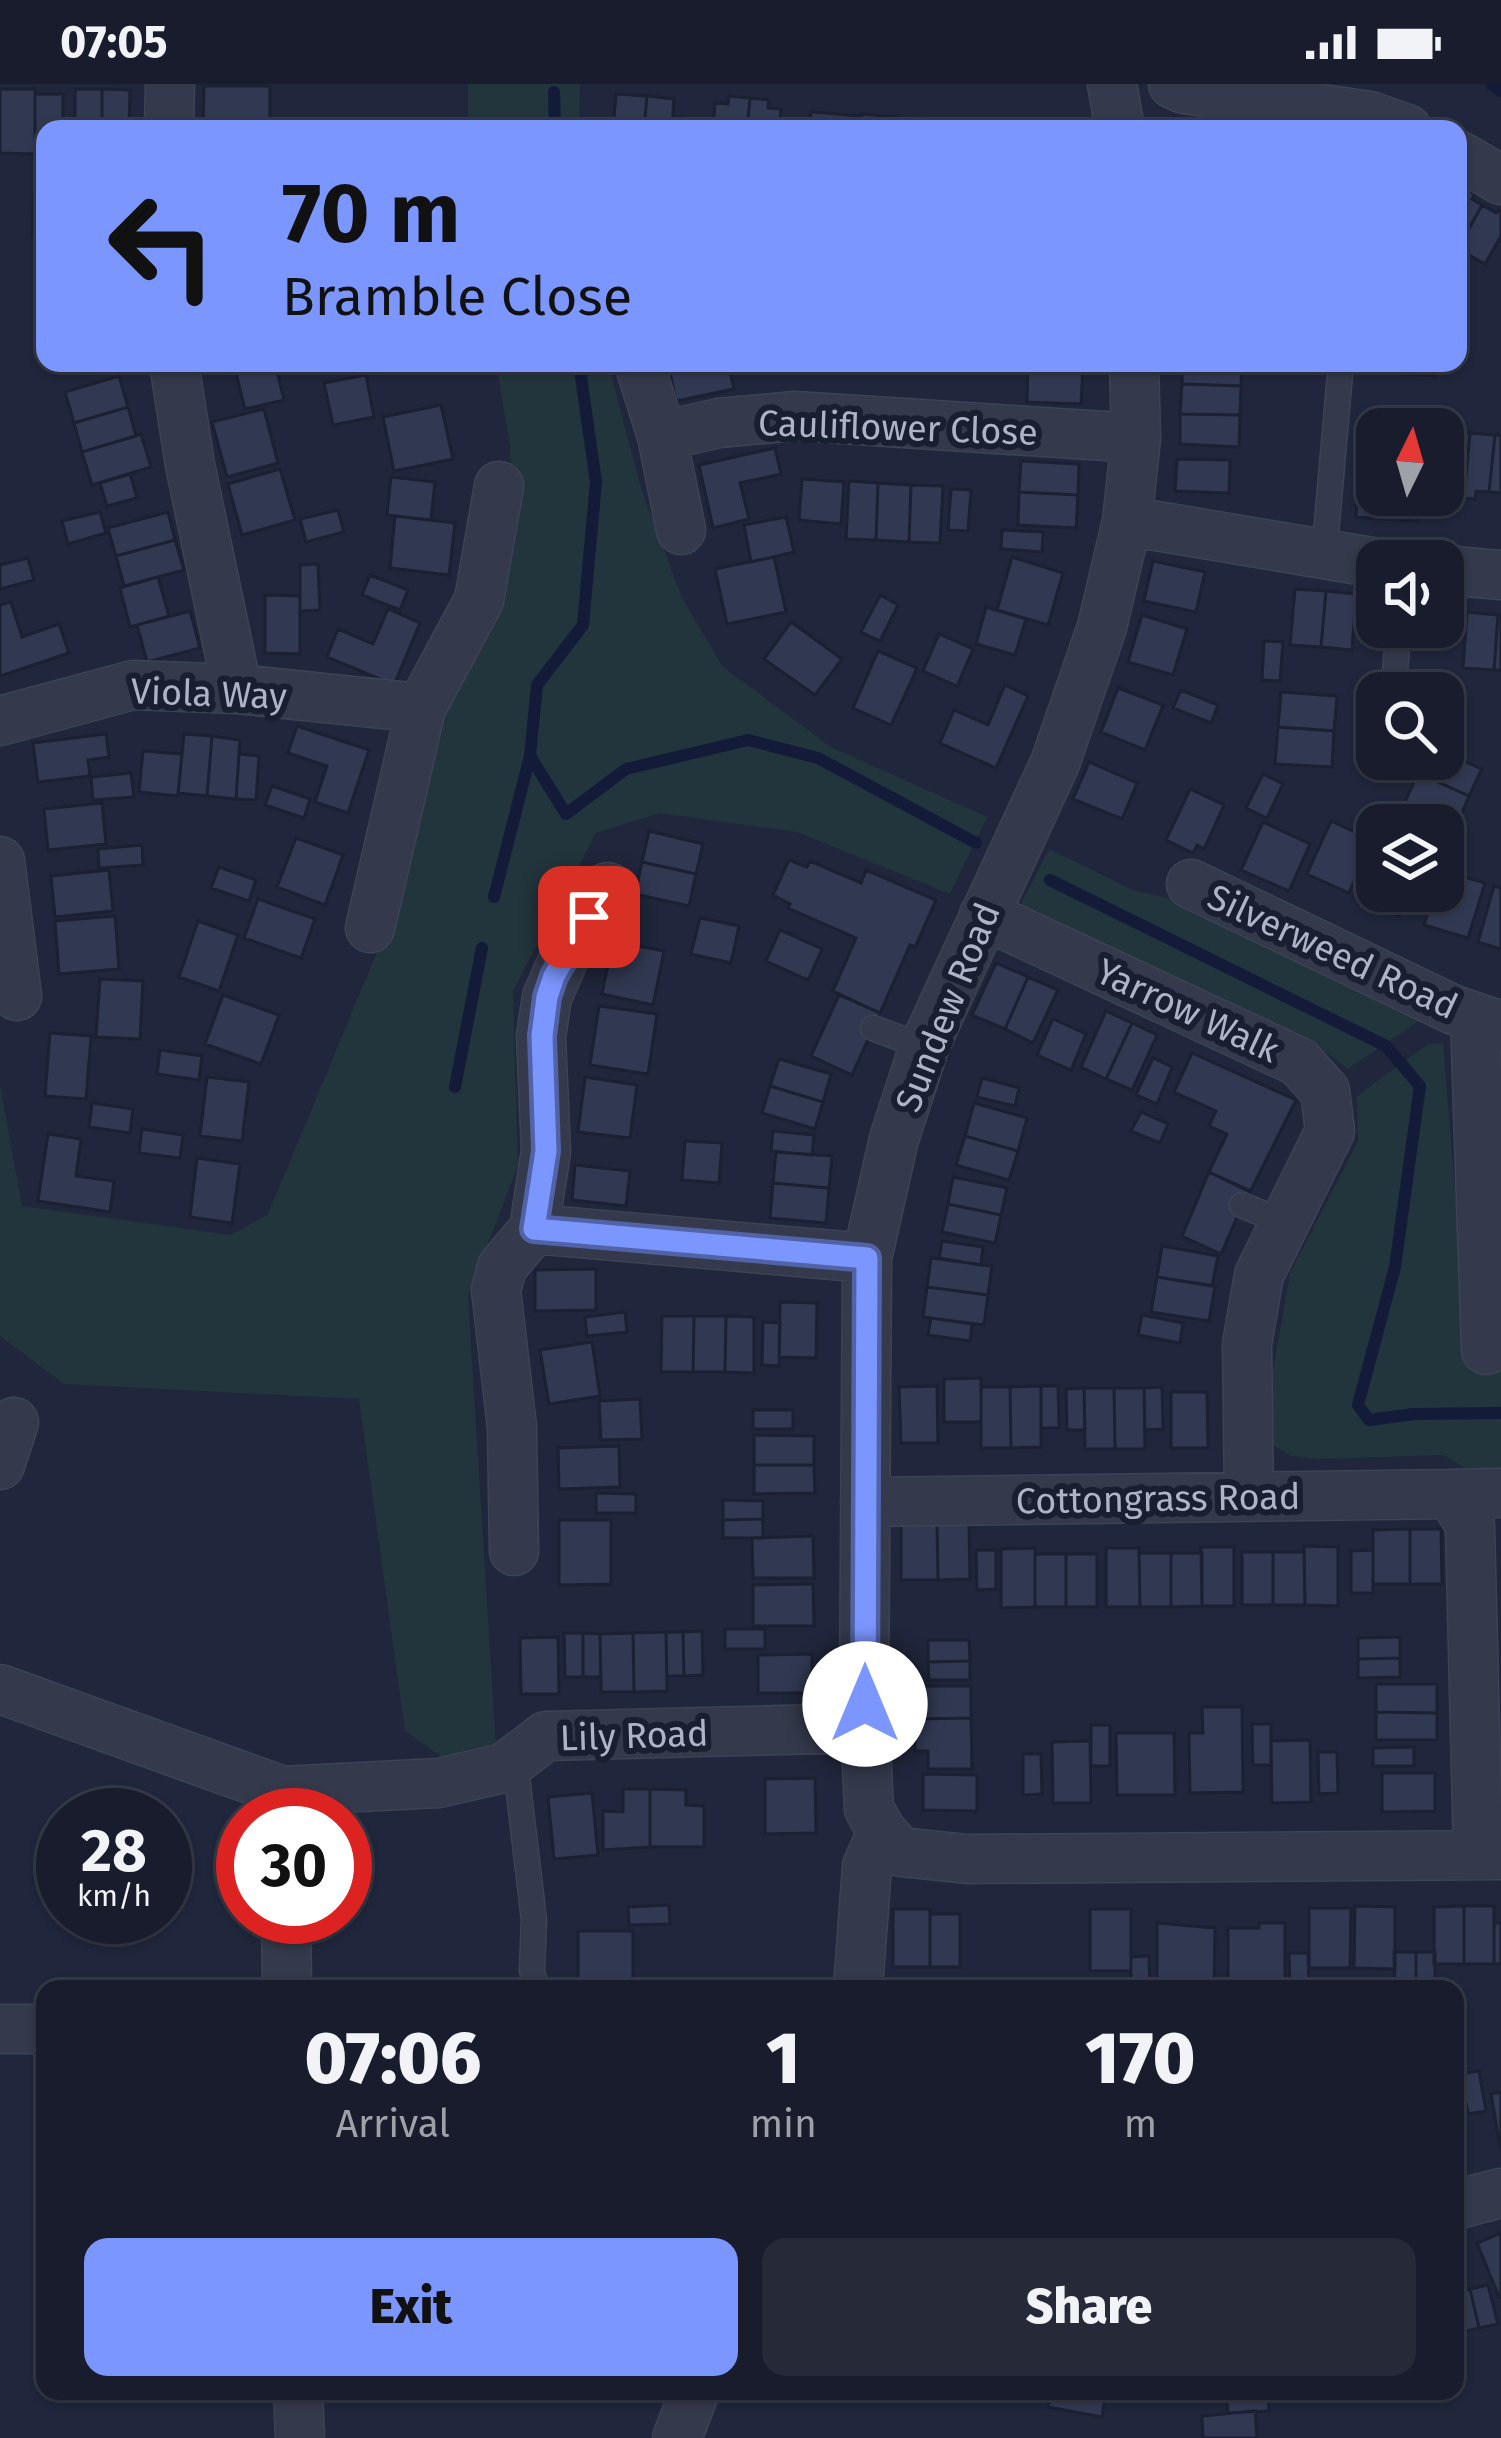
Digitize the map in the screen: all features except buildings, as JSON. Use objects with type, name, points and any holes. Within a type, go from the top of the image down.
[{"type":"street","points":[[169,120],[170,84]]},
{"type":"street","points":[[1112,84],[1118,120]]},
{"type":"street","points":[[1173,84],[1381,120]]},
{"type":"street","points":[[1467,160],[1501,180]]},
{"type":"street","points":[[175,372],[237,689]]},
{"type":"street","points":[[642,372],[662,436],[682,530]]},
{"type":"street","name":"Sundew Road","points":[[882,1832],[869,1809],[865,1728],[867,1258],[894,1139],[924,1047],[1055,763],[1102,627],[1127,520],[1136,438],[1134,372]]},
{"type":"street","name":"Cauliflower Close","points":[[662,436],[719,422],[795,416],[1136,438]]},
{"type":"street","points":[[370,928],[422,707],[479,600],[499,486]]},
{"type":"street","points":[[1127,520],[1356,560]]},
{"type":"street","points":[[1464,571],[1501,574]]},
{"type":"street","name":"Viola Way","points":[[0,721],[134,685],[237,689],[422,707]]},
{"type":"street","points":[[0,861],[17,996]]},
{"type":"street","name":"Silverweed Road","points":[[1191,884],[1488,1022],[1486,1350]]},
{"type":"street","points":[[514,1551],[512,1426],[496,1290],[502,1267],[534,1229],[546,1151],[542,1036],[547,997],[561,962],[608,887]]},
{"type":"street","name":"Yarrow Walk","points":[[984,915],[1299,1062],[1325,1091],[1330,1131],[1262,1214],[1259,1275],[1247,1344],[1249,1497]]},
{"type":"street","points":[[534,1229],[867,1258]]},
{"type":"street","name":"Cottongrass Road","points":[[866,1502],[1501,1493]]},
{"type":"street","points":[[859,1980],[867,1867],[882,1832],[901,1852],[967,1859],[1489,1855],[1470,1525],[1451,1494]]},
{"type":"street","name":"Lily Road","points":[[0,1689],[246,1788]]},
{"type":"street","name":"Lily Road","points":[[372,1792],[504,1768],[546,1736],[865,1728]]},
{"type":"street","points":[[286,1944],[287,1980]]},
{"type":"street","points":[[0,2029],[36,2029]]},
{"type":"street","points":[[1464,2203],[1501,2193]]},
{"type":"street","points":[[298,2400],[300,2438]]},
{"type":"street","points":[[676,2438],[691,2400]]},
{"type":"lane","points":[[1324,556],[1340,372]]},
{"type":"lane","points":[[873,1028],[924,1047]]},
{"type":"lane","points":[[515,1760],[534,1920],[534,1980]]},
{"type":"shaded area","points":[[468,84],[580,84],[579,120],[468,120]]},
{"type":"shaded area","points":[[498,372],[610,372],[641,488],[682,598],[723,667],[831,747],[987,817],[950,894],[797,832],[659,813],[596,833],[513,991],[518,1166],[468,1296],[496,1746],[446,1760],[405,1731],[359,1399],[64,1384],[0,1336],[0,1084],[22,1206],[231,1235],[268,1214],[377,952],[437,725],[512,517],[510,445]]},
{"type":"shaded area","points":[[1049,849],[1133,890],[1173,899],[1423,1018],[1348,1069],[1327,1053],[1019,908]]},
{"type":"shaded area","points":[[1443,1043],[1469,1362],[1501,1363],[1501,1469],[1470,1471],[1443,1455],[1291,1456],[1272,1444],[1268,1398],[1290,1273],[1358,1141],[1357,1096],[1428,1044]]},
{"type":"waterway","points":[[1491,84],[1501,91]]},
{"type":"waterway","points":[[554,92],[555,120]]},
{"type":"waterway","points":[[580,372],[596,482],[583,625],[537,685],[530,756],[566,814],[626,769],[748,740],[818,758],[976,843]]},
{"type":"waterway","points":[[494,897],[530,756]]},
{"type":"waterway","points":[[1050,880],[1386,1046],[1420,1086],[1395,1267],[1358,1405],[1369,1420],[1414,1414],[1501,1413]]},
{"type":"waterway","points":[[455,1087],[482,948]]},
{"type":"route","points":[[589,917],[569,947],[547,997],[542,1036],[546,1151],[534,1229],[867,1258],[865,1704]]}]
